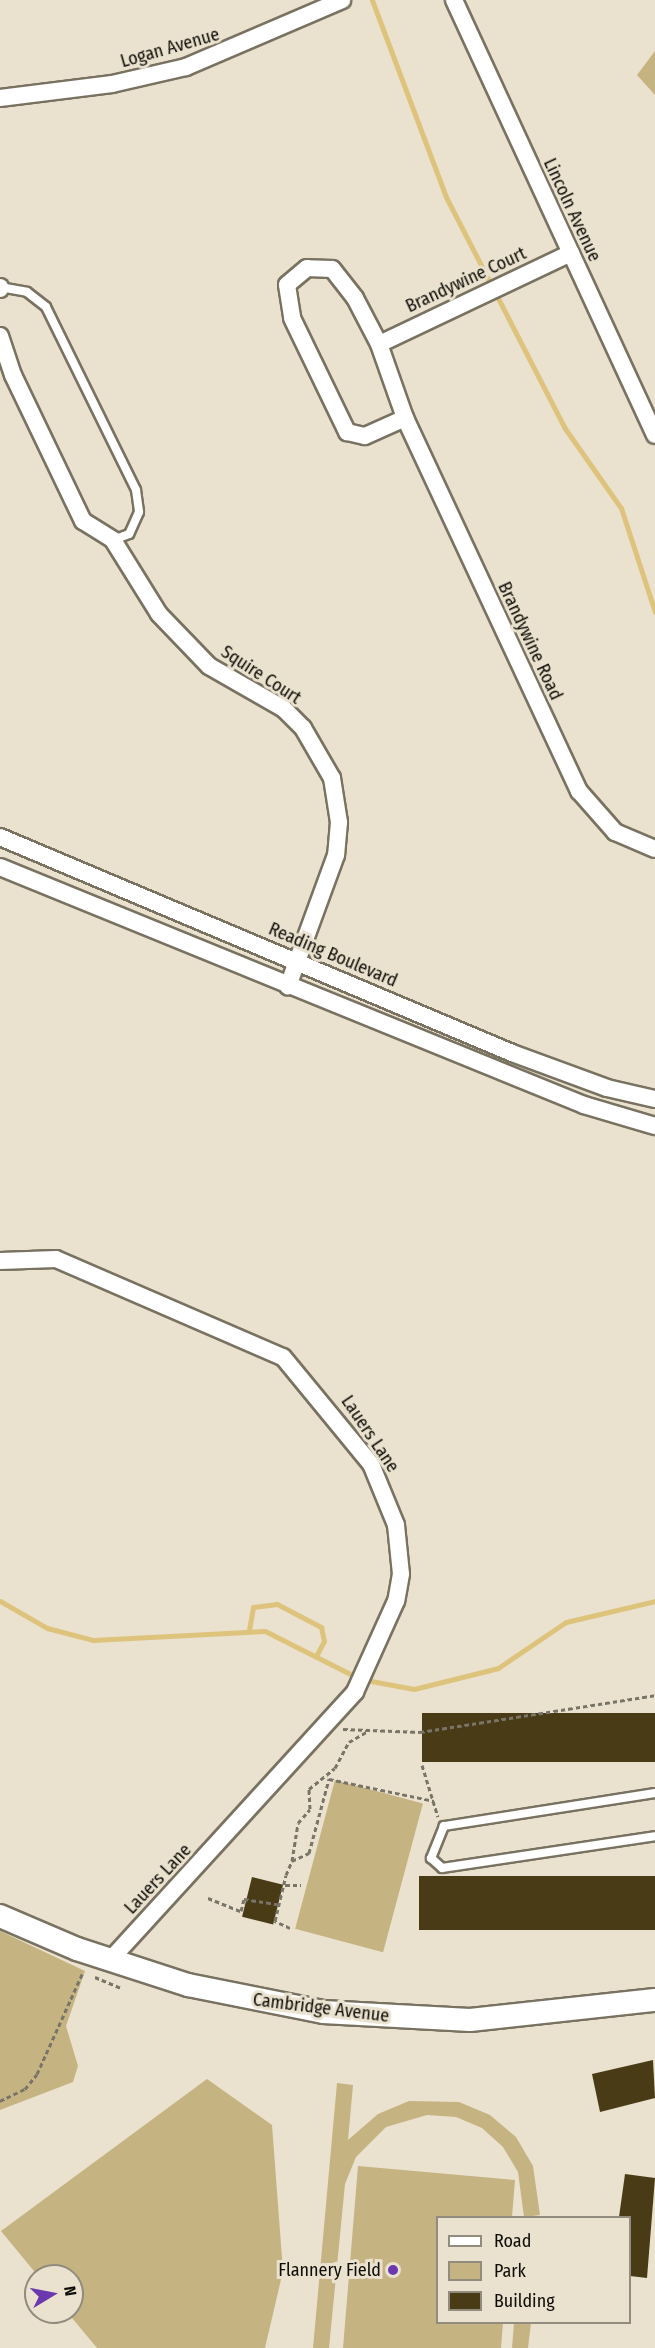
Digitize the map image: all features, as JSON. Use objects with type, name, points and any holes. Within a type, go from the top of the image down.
[{"type":"street","name":"Logan Avenue","points":[[0,98],[122,82],[186,67],[342,0]]},
{"type":"street","name":"Lincoln Avenue","points":[[454,0],[655,435]]},
{"type":"street","name":"Brandywine Court","points":[[379,344],[571,253]]},
{"type":"street","points":[[307,268],[332,269],[355,298],[379,344],[405,418],[365,436],[347,432],[292,318],[287,285],[307,268]]},
{"type":"street","name":"Squire Court","points":[[0,336],[13,375],[83,521],[113,540],[177,635],[209,666],[284,709],[310,737],[332,778],[339,822],[336,855],[288,986]]},
{"type":"street","name":"Brandywine Road","points":[[405,418],[579,791],[615,832],[655,849]]},
{"type":"street","name":"Reading Boulevard","points":[[0,837],[532,1060],[655,1099]]},
{"type":"street","points":[[0,867],[584,1105],[655,1125]]},
{"type":"street","name":"Lauers Lane","points":[[0,1261],[56,1259],[283,1357],[370,1464],[391,1508],[401,1574],[374,1657],[355,1692],[109,1961]]},
{"type":"street","name":"Cambridge Avenue","points":[[0,1916],[109,1961],[259,2001],[385,2018],[532,2017],[655,2000]]},
{"type":"lane","points":[[0,288],[27,292],[46,307],[136,490],[139,512],[129,534],[113,540]]},
{"type":"lane","points":[[655,1793],[444,1826],[431,1858],[442,1868],[655,1836]]},
{"type":"path","points":[[323,1728],[366,1732],[420,1732],[655,1695]]},
{"type":"path","points":[[290,1928],[275,1921],[292,1861],[298,1823],[310,1809],[309,1789],[335,1768],[349,1742],[366,1732]]},
{"type":"path","points":[[422,1765],[444,1826]]},
{"type":"path","points":[[292,1861],[309,1853],[329,1779],[434,1801]]},
{"type":"path","points":[[285,1886],[301,1885]]},
{"type":"path","points":[[208,1898],[241,1911],[244,1899],[280,1905]]},
{"type":"path","points":[[0,2101],[26,2089],[37,2074],[83,1972]]},
{"type":"green space","points":[[655,51],[655,95],[637,75]]},
{"type":"green space","points":[[335,1780],[423,1804],[383,1952],[295,1929]]},
{"type":"green space","points":[[0,1931],[85,1971],[66,2026],[78,2066],[73,2082],[0,2110]]},
{"type":"green space","points":[[207,2079],[272,2125],[283,2271],[265,2348],[97,2348],[77,2324],[84,2324],[84,2264],[28,2264],[1,2231]]},
{"type":"green space","points":[[337,2083],[353,2085],[348,2140],[378,2114],[409,2101],[459,2102],[490,2115],[516,2137],[533,2166],[540,2215],[524,2216],[518,2172],[503,2147],[482,2128],[456,2117],[427,2115],[386,2127],[356,2157],[345,2184],[329,2348],[313,2348]]},
{"type":"green space","name":"Flannery Field","points":[[358,2166],[515,2180],[512,2216],[436,2216],[436,2324],[503,2324],[501,2348],[343,2348]]},
{"type":"green space","points":[[514,2324],[531,2324],[528,2348],[512,2348]]},
{"type":"building","points":[[422,1713],[655,1713],[655,1762],[422,1762]]},
{"type":"building","points":[[419,1876],[655,1876],[655,1930],[419,1930]]},
{"type":"building","points":[[252,1877],[283,1885],[273,1925],[242,1917]]},
{"type":"building","points":[[653,2060],[655,2098],[600,2112],[592,2074]]},
{"type":"building","points":[[625,2174],[655,2178],[647,2278],[631,2276],[631,2216],[619,2216]]},
{"type":"waterway","points":[[372,0],[446,197],[564,427],[621,508],[655,612]]},
{"type":"waterway","points":[[0,1601],[47,1628],[93,1640],[265,1631],[360,1679],[414,1689],[498,1668],[566,1622],[655,1601]]},
{"type":"waterway","points":[[249,1630],[253,1607],[277,1604],[321,1627],[324,1641],[316,1656]]},
{"type":"place","name":"Flannery Field","points":[[393,2270]]}]
